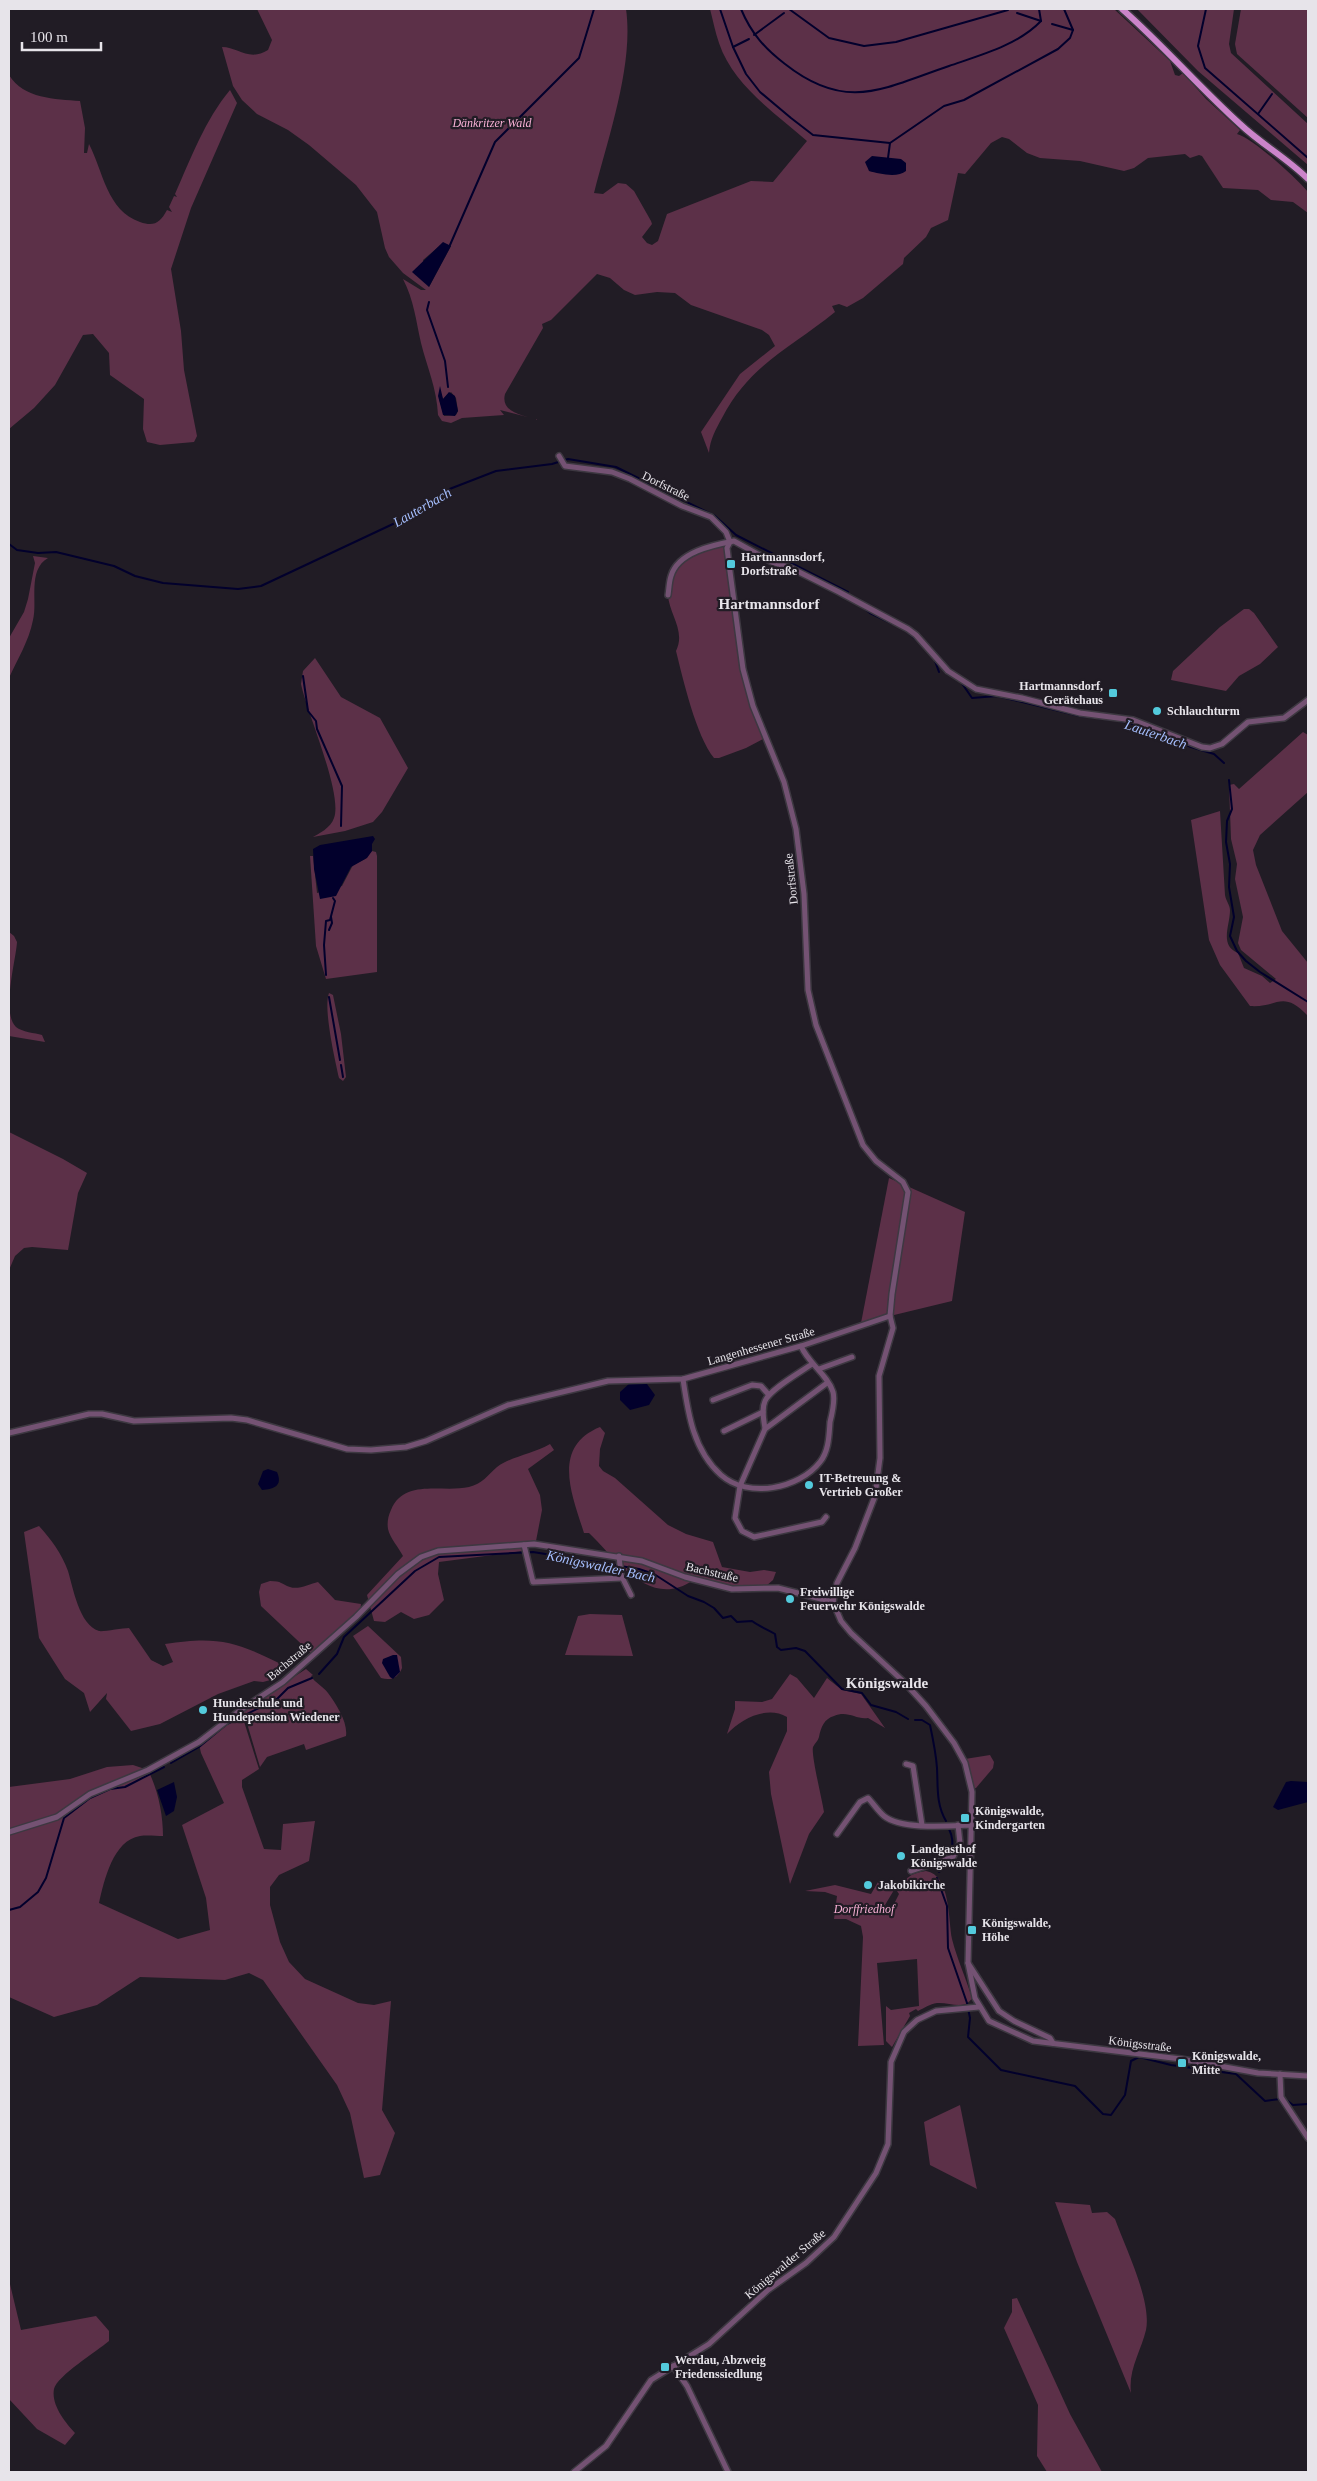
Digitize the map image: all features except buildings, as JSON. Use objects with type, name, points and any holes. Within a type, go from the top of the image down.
[{"type":"main road","points":[[1122,9],[1180,63],[1236,121],[1293,164],[1308,179]]},
{"type":"street","name":"Dorfstraße","points":[[560,459],[565,466],[612,472],[630,479],[682,506],[711,518],[726,532],[730,542],[727,548],[728,564],[743,669],[753,706],[784,782],[796,829],[804,894],[808,990],[816,1025],[863,1145],[876,1161],[903,1182],[909,1196],[898,1252],[890,1316]]},
{"type":"street","points":[[668,595],[671,574],[676,566],[695,553],[735,541],[772,562],[817,581],[900,625],[916,635],[948,671],[966,684],[981,690],[1080,713],[1133,720],[1196,745],[1210,748],[1228,740],[1238,728],[1248,722],[1284,718],[1308,700]]},
{"type":"street","points":[[890,1316],[893,1328],[879,1376],[880,1458],[875,1496],[856,1548],[837,1583],[833,1602],[841,1622],[916,1695],[954,1743],[965,1763],[971,1786],[968,1962],[969,1975],[979,2007]]},
{"type":"street","name":"Langenhessener Straße","points":[[9,1433],[88,1414],[102,1414],[134,1421],[231,1418],[247,1420],[337,1447],[357,1450],[386,1449],[426,1441],[508,1405],[600,1383],[683,1378],[801,1346],[890,1316]]},
{"type":"street","points":[[683,1378],[689,1416],[699,1445],[721,1475],[740,1486],[754,1490],[773,1489],[807,1473],[821,1461],[826,1449],[832,1415],[833,1392],[819,1369],[812,1364],[801,1346]]},
{"type":"street","points":[[819,1369],[852,1357]]},
{"type":"street","points":[[765,1430],[762,1412],[769,1395],[812,1364]]},
{"type":"street","points":[[826,1517],[822,1522],[775,1534],[751,1536],[739,1528],[735,1518],[740,1486],[765,1430],[827,1383]]},
{"type":"street","points":[[713,1400],[752,1385],[761,1386],[769,1395]]},
{"type":"street","points":[[724,1431],[762,1412]]},
{"type":"street","points":[[525,1546],[533,1582],[622,1578]]},
{"type":"street","name":"Bachstraße","points":[[9,1832],[57,1817],[90,1794],[148,1770],[199,1742],[242,1709],[284,1682],[356,1617],[398,1574],[421,1557],[438,1552],[525,1546],[619,1556],[642,1561],[685,1577],[732,1589],[778,1588],[833,1602]]},
{"type":"street","points":[[619,1556],[622,1578],[631,1595]]},
{"type":"street","points":[[906,1764],[913,1766],[922,1825]]},
{"type":"street","points":[[837,1834],[860,1802],[868,1798],[883,1816],[890,1819],[922,1825],[970,1826]]},
{"type":"street","points":[[911,1871],[949,1859],[959,1849],[958,1826]]},
{"type":"street","points":[[968,1962],[999,2011],[1014,2021],[1050,2038],[1053,2043]]},
{"type":"street","name":"Königswalder Straße","points":[[574,2472],[606,2446],[618,2433],[644,2387],[660,2373],[709,2344],[768,2290],[806,2263],[834,2237],[876,2173],[888,2144],[891,2062],[904,2032],[917,2020],[936,2011],[972,2010],[979,2007]]},
{"type":"street","name":"Königsstraße","points":[[979,2007],[989,2021],[1032,2041],[1180,2059],[1258,2073],[1308,2076]]},
{"type":"street","points":[[1280,2074],[1282,2099],[1308,2138]]},
{"type":"street","points":[[674,2366],[687,2386],[728,2472]]},
{"type":"green space","name":"Dänkritzer Wald","points":[[257,9],[626,9],[626,53],[623,77],[594,193],[603,194],[618,183],[626,184],[634,191],[652,224],[642,237],[647,243],[652,245],[658,241],[667,214],[751,181],[773,182],[807,141],[756,97],[734,72],[725,58],[719,43],[710,9],[1114,9],[1170,61],[1175,75],[1179,76],[1183,73],[1206,99],[1240,130],[1237,134],[1264,151],[1302,185],[1308,192],[1308,213],[1293,202],[1271,200],[1258,190],[1223,188],[1202,156],[1199,155],[1190,158],[1185,154],[1148,158],[1134,168],[1124,171],[1080,161],[1040,158],[1027,153],[1009,139],[1002,137],[991,143],[965,174],[958,173],[948,220],[931,228],[926,237],[904,258],[903,264],[863,298],[847,307],[839,304],[832,306],[835,312],[772,358],[745,384],[733,399],[718,426],[712,439],[709,453],[701,432],[740,374],[775,346],[769,335],[762,330],[691,305],[675,293],[657,292],[635,295],[624,290],[610,278],[597,274],[551,320],[542,324],[543,328],[505,394],[504,400],[510,410],[539,420],[500,410],[504,415],[462,418],[451,423],[442,421],[438,415],[434,387],[412,303],[403,279],[421,290],[426,290],[403,273],[389,257],[385,248],[377,212],[356,185],[309,145],[288,130],[257,114],[242,100],[233,86],[222,47],[255,55],[268,50],[272,40]],"holes":[[[443,243],[451,246],[429,287],[423,260]],[[440,391],[443,399],[451,392],[456,398],[458,411],[456,415],[444,416],[439,399]]]},
{"type":"green space","points":[[1137,9],[1234,9],[1229,44],[1231,53],[1308,124],[1308,165],[1198,71]]},
{"type":"green space","points":[[1241,9],[1308,9],[1308,118],[1237,54],[1235,44]]},
{"type":"green space","points":[[9,75],[15,83],[31,93],[51,98],[80,101],[85,128],[84,153],[87,153],[89,144],[107,189],[120,209],[129,217],[149,224],[159,221],[167,210],[172,212],[169,207],[174,196],[177,197],[175,194],[199,140],[213,114],[230,90],[237,103],[191,208],[171,269],[181,331],[184,370],[197,436],[194,442],[160,445],[147,442],[143,429],[144,399],[110,375],[109,353],[93,334],[83,335],[55,385],[34,408],[9,429]]},
{"type":"green space","points":[[726,545],[740,654],[765,738],[746,748],[714,758],[701,736],[682,676],[676,651],[679,644],[678,630],[668,595],[672,574],[686,559],[706,550]]},
{"type":"green space","points":[[33,556],[48,558],[42,563],[35,578],[34,613],[31,628],[9,678],[9,638],[24,612],[28,599],[35,563]]},
{"type":"green space","points":[[1244,609],[1249,609],[1254,613],[1278,647],[1260,664],[1239,676],[1226,691],[1171,680],[1173,671],[1220,627]]},
{"type":"green space","points":[[315,658],[341,697],[380,718],[408,768],[382,812],[373,822],[345,831],[313,837],[330,825],[334,818],[335,807],[329,773],[301,684],[303,671]]},
{"type":"green space","points":[[1303,732],[1308,735],[1308,792],[1260,835],[1253,850],[1256,865],[1282,931],[1308,963],[1308,1016],[1292,1003],[1286,1001],[1250,1006],[1220,965],[1209,940],[1191,820],[1220,811],[1225,895],[1230,910],[1227,940],[1232,950],[1238,953],[1244,968],[1262,976],[1270,983],[1276,979],[1241,950],[1238,943],[1243,917],[1235,879],[1237,864],[1231,839],[1229,785],[1234,784],[1239,789]]},
{"type":"green space","points":[[372,851],[376,852],[377,856],[377,972],[326,979],[316,946],[310,856],[313,856],[317,893],[342,886],[353,865],[365,859]]},
{"type":"green space","points":[[9,932],[17,942],[9,999]]},
{"type":"green space","points":[[329,993],[333,995],[341,1034],[346,1077],[343,1081],[339,1078],[330,1034],[327,1010]]},
{"type":"green space","points":[[9,999],[12,1020],[16,1027],[42,1035],[45,1042],[9,1036]]},
{"type":"green space","points":[[9,1132],[87,1173],[78,1193],[68,1250],[24,1248],[15,1256],[9,1270]]},
{"type":"green space","points":[[889,1178],[965,1212],[952,1301],[861,1323]]},
{"type":"green space","points":[[600,1427],[605,1433],[600,1449],[599,1466],[603,1471],[615,1478],[668,1525],[686,1534],[713,1542],[722,1567],[750,1572],[764,1570],[776,1572],[773,1580],[766,1586],[739,1593],[720,1586],[692,1581],[676,1588],[662,1589],[648,1585],[622,1567],[589,1533],[584,1533],[571,1488],[570,1459],[575,1447],[585,1436]]},
{"type":"green space","points":[[550,1444],[554,1450],[528,1469],[540,1495],[542,1510],[536,1541],[523,1551],[439,1562],[438,1574],[444,1600],[429,1615],[414,1619],[401,1612],[385,1622],[374,1621],[367,1595],[403,1556],[388,1527],[389,1515],[397,1500],[414,1490],[474,1486],[503,1463]]},
{"type":"green space","points":[[39,1526],[52,1541],[63,1559],[78,1605],[86,1621],[92,1627],[99,1631],[129,1628],[151,1660],[163,1666],[173,1662],[165,1644],[212,1641],[238,1645],[281,1664],[278,1678],[263,1682],[254,1681],[218,1694],[160,1724],[131,1731],[106,1699],[107,1693],[90,1712],[84,1693],[65,1679],[39,1638],[24,1532]]},
{"type":"green space","points":[[270,1581],[279,1582],[293,1588],[318,1582],[335,1600],[361,1604],[360,1613],[313,1655],[261,1606],[259,1592],[261,1584]]},
{"type":"green space","points":[[590,1614],[622,1615],[633,1656],[565,1655],[578,1616]]},
{"type":"green space","points":[[368,1626],[401,1657],[402,1668],[394,1678],[381,1678],[353,1636]]},
{"type":"green space","points":[[306,1669],[313,1675],[311,1676],[326,1691],[338,1708],[345,1725],[346,1736],[306,1750],[304,1744],[267,1757],[260,1767],[243,1710]]},
{"type":"green space","points":[[790,1674],[797,1678],[814,1698],[827,1678],[842,1690],[861,1694],[885,1728],[868,1718],[844,1714],[831,1717],[824,1724],[819,1738],[813,1747],[813,1752],[824,1812],[809,1834],[790,1884],[771,1794],[769,1772],[787,1731],[787,1717],[771,1712],[755,1715],[739,1723],[727,1734],[735,1709],[735,1701],[762,1702],[772,1699]]},
{"type":"green space","points":[[241,1712],[259,1769],[242,1780],[242,1787],[264,1849],[281,1850],[283,1824],[315,1821],[309,1861],[279,1875],[270,1887],[270,1905],[280,1942],[289,1962],[305,1979],[358,2003],[374,2005],[391,2001],[382,2110],[395,2133],[380,2175],[364,2178],[350,2113],[337,2085],[263,1980],[249,1973],[225,1980],[140,1977],[97,2005],[54,2017],[9,1997],[9,1835],[57,1820],[57,1817],[9,1832],[9,1787],[70,1779],[107,1767],[133,1765],[148,1770],[159,1802],[163,1836],[140,1836],[131,1839],[123,1845],[111,1863],[99,1903],[178,1939],[210,1930],[206,1898],[182,1825],[224,1803],[201,1753],[199,1744]]},
{"type":"green space","points":[[990,1755],[994,1762],[993,1768],[974,1788],[965,1759]]},
{"type":"green space","name":"Dorffriedhof","points":[[926,1871],[934,1874],[944,1889],[949,1910],[952,1939],[972,1998],[969,2002],[961,2005],[937,2003],[909,2013],[910,2016],[892,2047],[886,2041],[886,2006],[891,2010],[919,2006],[917,1959],[877,1963],[884,2045],[858,2046],[863,1937],[861,1926],[846,1919],[834,1919],[837,1896],[825,1892],[805,1891],[835,1885],[871,1894],[878,1882],[894,1890],[885,1905],[891,1910],[899,1894],[897,1891],[906,1879],[916,1873]]},
{"type":"green space","points":[[960,2105],[977,2189],[930,2165],[924,2122]]},
{"type":"green space","points":[[1055,2202],[1090,2205],[1092,2213],[1107,2212],[1115,2219],[1131,2259],[1145,2304],[1147,2318],[1144,2338],[1131,2376],[1131,2393],[1077,2262]]},
{"type":"green space","points":[[9,2280],[21,2330],[96,2316],[109,2331],[109,2341],[62,2377],[54,2389],[57,2407],[75,2433],[65,2445],[37,2429],[9,2399]]},
{"type":"green space","points":[[1017,2298],[1070,2414],[1102,2472],[1047,2472],[1037,2456],[1038,2405],[1004,2328],[1012,2312],[1012,2299]]},
{"type":"shaded area","points":[[872,156],[901,159],[906,163],[906,171],[893,175],[869,171],[865,162]]},
{"type":"shaded area","points":[[443,242],[451,246],[429,287],[412,272]]},
{"type":"shaded area","points":[[440,386],[443,399],[449,392],[455,396],[458,411],[455,416],[443,415],[438,396]]},
{"type":"shaded area","points":[[373,836],[375,839],[372,844],[372,851],[367,858],[351,867],[336,896],[320,899],[314,869],[313,849],[320,845]]},
{"type":"shaded area","points":[[630,1383],[647,1384],[655,1395],[649,1405],[630,1410],[620,1400],[620,1392]]},
{"type":"shaded area","points":[[268,1469],[277,1472],[279,1481],[274,1488],[262,1490],[258,1484],[263,1471]]},
{"type":"shaded area","points":[[397,1655],[400,1672],[393,1679],[382,1663],[383,1659]]},
{"type":"shaded area","points":[[174,1782],[177,1797],[174,1811],[166,1816],[157,1790]]},
{"type":"shaded area","points":[[1286,1782],[1308,1782],[1308,1802],[1278,1810],[1273,1807]]},
{"type":"waterway","points":[[450,245],[495,142],[579,58],[594,9]]},
{"type":"waterway","points":[[720,9],[733,47],[746,74],[760,92],[791,118],[813,135],[890,143],[944,106],[964,100],[1058,49],[1070,38],[1073,30],[1064,9]]},
{"type":"waterway","points":[[741,9],[749,26],[759,40],[785,64],[807,79],[828,88],[847,92],[866,92],[885,88],[986,53],[1021,37],[1041,21]]},
{"type":"waterway","points":[[789,9],[829,38],[864,46],[896,42],[1007,9]]},
{"type":"waterway","points":[[1039,9],[1041,21]]},
{"type":"waterway","points":[[1206,9],[1198,46],[1205,68],[1308,158]]},
{"type":"waterway","points":[[754,35],[784,13]]},
{"type":"waterway","points":[[1017,13],[1041,21]]},
{"type":"waterway","points":[[1052,24],[1073,30]]},
{"type":"waterway","points":[[733,47],[749,39]]},
{"type":"waterway","points":[[1258,114],[1272,94]]},
{"type":"waterway","points":[[888,158],[890,143]]},
{"type":"waterway","points":[[429,302],[427,310],[445,361],[448,387]]},
{"type":"waterway","name":"Lauterbach","points":[[9,544],[17,550],[38,553],[56,552],[114,566],[135,576],[163,583],[238,589],[261,586],[410,516],[447,490],[496,471],[552,464],[568,459],[616,467],[715,516],[736,535],[848,592]]},
{"type":"waterway","name":"Lauterbach","points":[[860,605],[870,613],[893,624]]},
{"type":"waterway","name":"Lauterbach","points":[[904,629],[919,642]]},
{"type":"waterway","name":"Lauterbach","points":[[935,661],[939,672]]},
{"type":"waterway","points":[[303,676],[308,711],[316,721],[317,729],[342,786],[341,826]]},
{"type":"waterway","name":"Lauterbach","points":[[961,682],[972,698],[997,696],[1080,716],[1114,720]]},
{"type":"waterway","name":"Lauterbach","points":[[1119,721],[1138,725],[1191,747],[1214,754],[1224,763]]},
{"type":"waterway","name":"Lauterbach","points":[[1229,780],[1232,809],[1227,821],[1226,842],[1230,864],[1229,887],[1234,917],[1230,936],[1237,951],[1246,961],[1308,1002]]},
{"type":"waterway","points":[[326,975],[324,945],[326,921],[330,920],[335,901],[333,898]]},
{"type":"waterway","points":[[329,930],[332,923],[331,917]]},
{"type":"waterway","points":[[329,997],[340,1060]]},
{"type":"waterway","points":[[341,1065],[343,1077]]},
{"type":"waterway","name":"Königswalder Bach","points":[[319,1674],[337,1654],[344,1637],[415,1571],[439,1557],[533,1552],[639,1569],[654,1574],[688,1596],[714,1608],[723,1618],[731,1616],[737,1622],[752,1621],[775,1634],[777,1647],[781,1650],[796,1648],[805,1651],[842,1689],[862,1693],[871,1705],[896,1712],[908,1719]]},
{"type":"waterway","name":"Königswalder Bach","points":[[171,1763],[199,1747],[227,1724],[277,1699],[288,1688],[312,1678]]},
{"type":"waterway","name":"Königswalder Bach","points":[[915,1720],[922,1720],[930,1725],[936,1757],[939,1802],[946,1821]]},
{"type":"waterway","name":"Königswalder Bach","points":[[9,1910],[20,1907],[38,1892],[46,1878],[64,1818],[90,1798],[110,1789],[125,1787],[164,1767]]},
{"type":"waterway","name":"Königswalder Bach","points":[[939,1872],[950,1858],[952,1840],[949,1829]]},
{"type":"waterway","name":"Königswalder Bach","points":[[937,1878],[947,1906],[948,1948],[967,2003],[970,2018],[968,2037],[1001,2070],[1075,2086],[1103,2114],[1111,2115],[1125,2095],[1131,2061],[1139,2057],[1171,2065],[1236,2074],[1265,2101],[1280,2099]]},
{"type":"waterway","name":"Königswalder Bach","points":[[1285,2099],[1293,2105],[1308,2104]]},
{"type":"place","name":"Hartmannsdorf, Dorfstraße","points":[[731,564]]},
{"type":"place","name":"Hartmannsdorf, Gerätehaus","points":[[1113,693]]},
{"type":"place","name":"Schlauchturm","points":[[1157,711]]},
{"type":"place","name":"IT-Betreuung & Vertrieb Großer","points":[[809,1485]]},
{"type":"place","name":"Freiwillige Feuerwehr Königswalde","points":[[790,1599]]},
{"type":"place","name":"Hundeschule und Hundepension Wiedener","points":[[203,1710]]},
{"type":"place","name":"Königswalde, Kindergarten","points":[[965,1818]]},
{"type":"place","name":"Landgasthof Königswalde","points":[[901,1856]]},
{"type":"place","name":"Jakobikirche","points":[[868,1885]]},
{"type":"place","name":"Königswalde, Höhe","points":[[972,1930]]},
{"type":"place","name":"Königswalde, Mitte","points":[[1182,2063]]},
{"type":"place","name":"Werdau, Abzweig Friedenssiedlung","points":[[665,2367]]},
{"type":"district","name":"Hartmannsdorf","points":[[769,604]]},
{"type":"district","name":"Königswalde","points":[[887,1683]]}]
